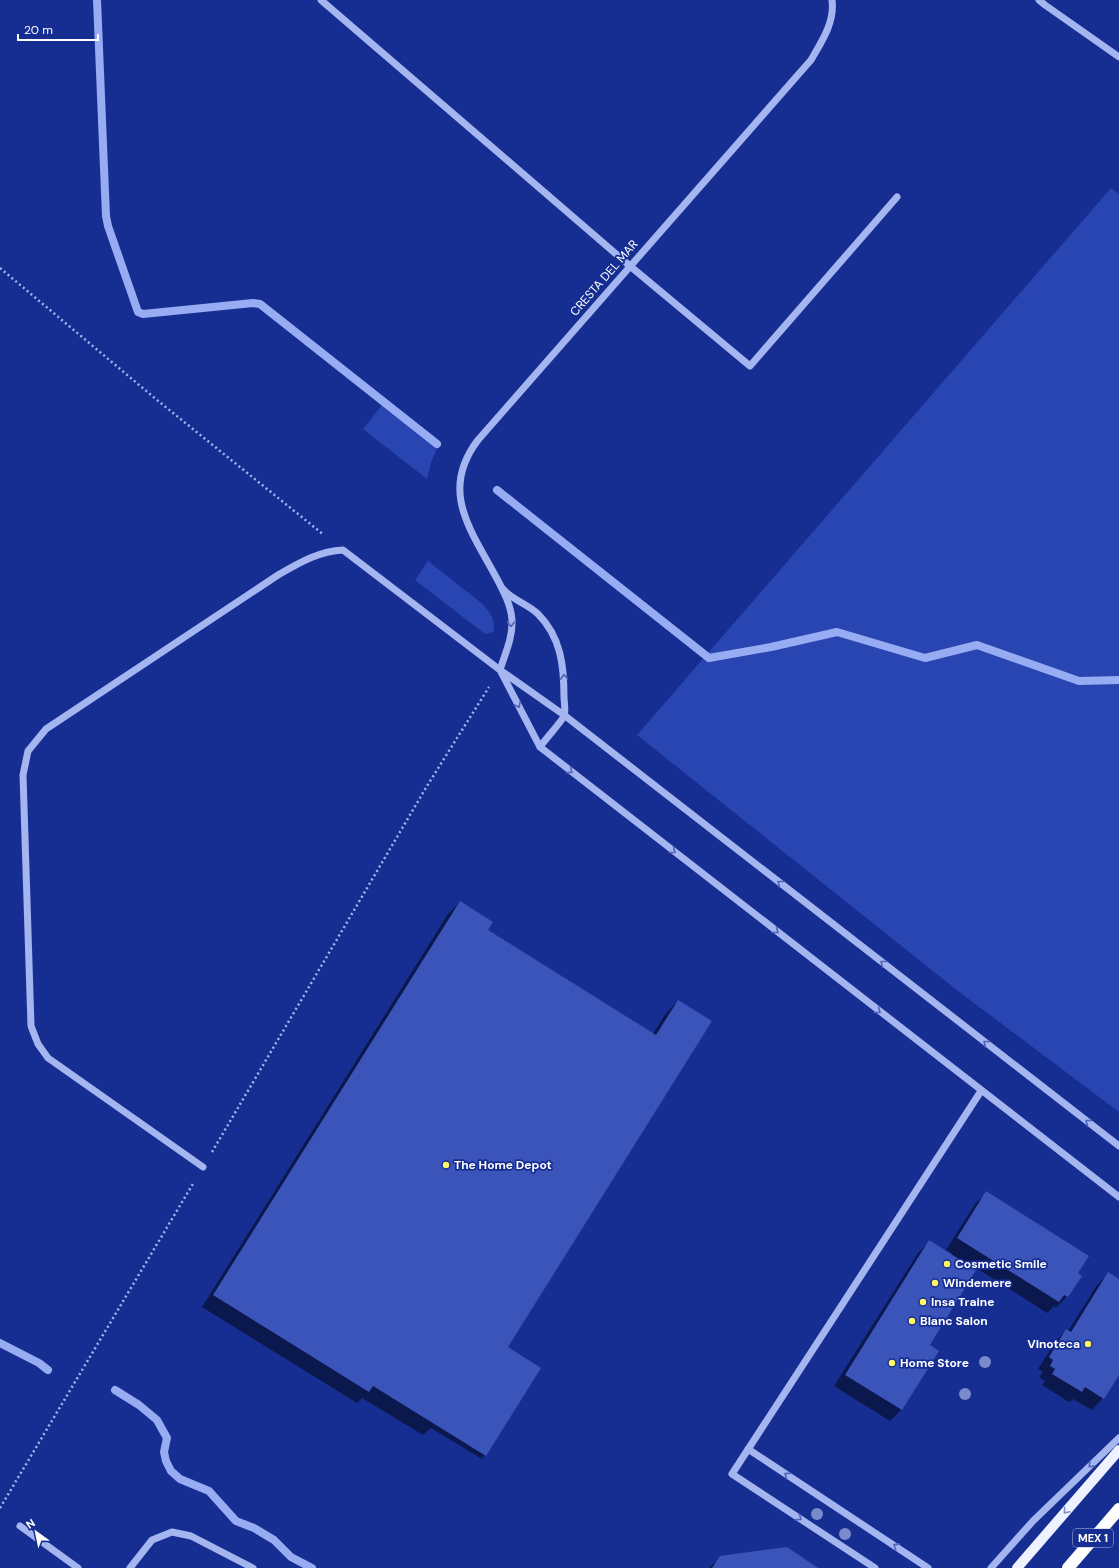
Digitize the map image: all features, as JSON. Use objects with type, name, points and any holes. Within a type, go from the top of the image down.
[{"type":"highway","name":"MEX 1","points":[[1068,1568],[1119,1509]]},
{"type":"main road","points":[[1017,1568],[1119,1450]]},
{"type":"street","points":[[322,0],[630,266],[750,366],[897,196]]},
{"type":"street","name":"CRESTA DEL MAR","points":[[500,670],[510,640],[512,620],[510,610],[501,587],[463,513],[459,490],[460,478],[464,463],[471,449],[478,440],[811,60],[828,29],[834,11],[832,0]]},
{"type":"street","points":[[1039,0],[1119,57]]},
{"type":"street","points":[[203,1167],[48,1058],[38,1044],[31,1026],[24,775],[28,751],[46,729],[278,575],[313,557],[329,551],[343,550],[500,670],[564,716],[1119,1146]]},
{"type":"street","points":[[501,587],[510,595],[531,608],[545,622],[552,634],[562,658],[564,674],[564,716],[540,747]]},
{"type":"street","points":[[500,670],[540,747],[1119,1197]]},
{"type":"street","points":[[875,1568],[732,1474],[982,1091]]},
{"type":"street","points":[[992,1568],[1033,1521],[1119,1438]]},
{"type":"street","points":[[748,1449],[928,1568]]},
{"type":"street","points":[[20,1526],[78,1568]]},
{"type":"street","points":[[130,1568],[152,1540],[172,1532],[191,1536],[253,1568]]},
{"type":"path","points":[[0,268],[157,400],[343,550]]},
{"type":"path","points":[[0,1508],[427,786],[500,670]]},
{"type":"shaded area","points":[[1111,188],[1119,194],[1119,1112],[958,991],[637,735]]},
{"type":"shaded area","points":[[382,405],[437,448],[427,479],[363,429]]},
{"type":"shaded area","points":[[428,561],[483,605],[493,620],[493,632],[485,634],[415,580]]},
{"type":"building","name":"The Home Depot","points":[[460,901],[493,922],[488,930],[656,1035],[678,1000],[712,1021],[508,1347],[541,1368],[486,1456],[373,1386],[369,1392],[213,1295]]},
{"type":"building","points":[[986,1191],[1089,1256],[1078,1273],[1082,1276],[1068,1297],[1064,1295],[1059,1302],[957,1238]]},
{"type":"building","points":[[929,1240],[976,1270],[930,1345],[939,1351],[902,1410],[845,1375]]},
{"type":"building","name":"Vinoteca","points":[[1108,1272],[1119,1279],[1119,1375],[1104,1399],[1085,1387],[1082,1392],[1052,1374],[1055,1369],[1050,1366],[1053,1360],[1049,1357],[1066,1329],[1071,1332]]},
{"type":"building","points":[[787,1547],[818,1568],[712,1568],[720,1556]]},
{"type":"waterway","points":[[97,0],[106,216],[108,226],[138,312],[143,314],[253,303],[260,304],[437,444]]},
{"type":"waterway","points":[[497,490],[709,658],[771,647],[837,632],[925,658],[977,645],[1079,681],[1119,680]]},
{"type":"waterway","points":[[0,1343],[39,1363],[48,1370]]},
{"type":"waterway","points":[[115,1390],[139,1405],[157,1420],[167,1438],[164,1452],[166,1461],[171,1471],[180,1479],[209,1491],[236,1521],[254,1528],[274,1540],[291,1557],[312,1568]]},
{"type":"place","name":"The Home Depot","points":[[446,1165]]},
{"type":"place","name":"Cosmetic Smile","points":[[947,1264]]},
{"type":"place","name":"Windemere","points":[[935,1283]]},
{"type":"place","name":"Insa Traine","points":[[923,1302]]},
{"type":"place","name":"Blanc Salon","points":[[912,1321]]},
{"type":"place","name":"Vinoteca","points":[[1088,1344]]},
{"type":"place","name":"Home Store","points":[[892,1363]]}]
